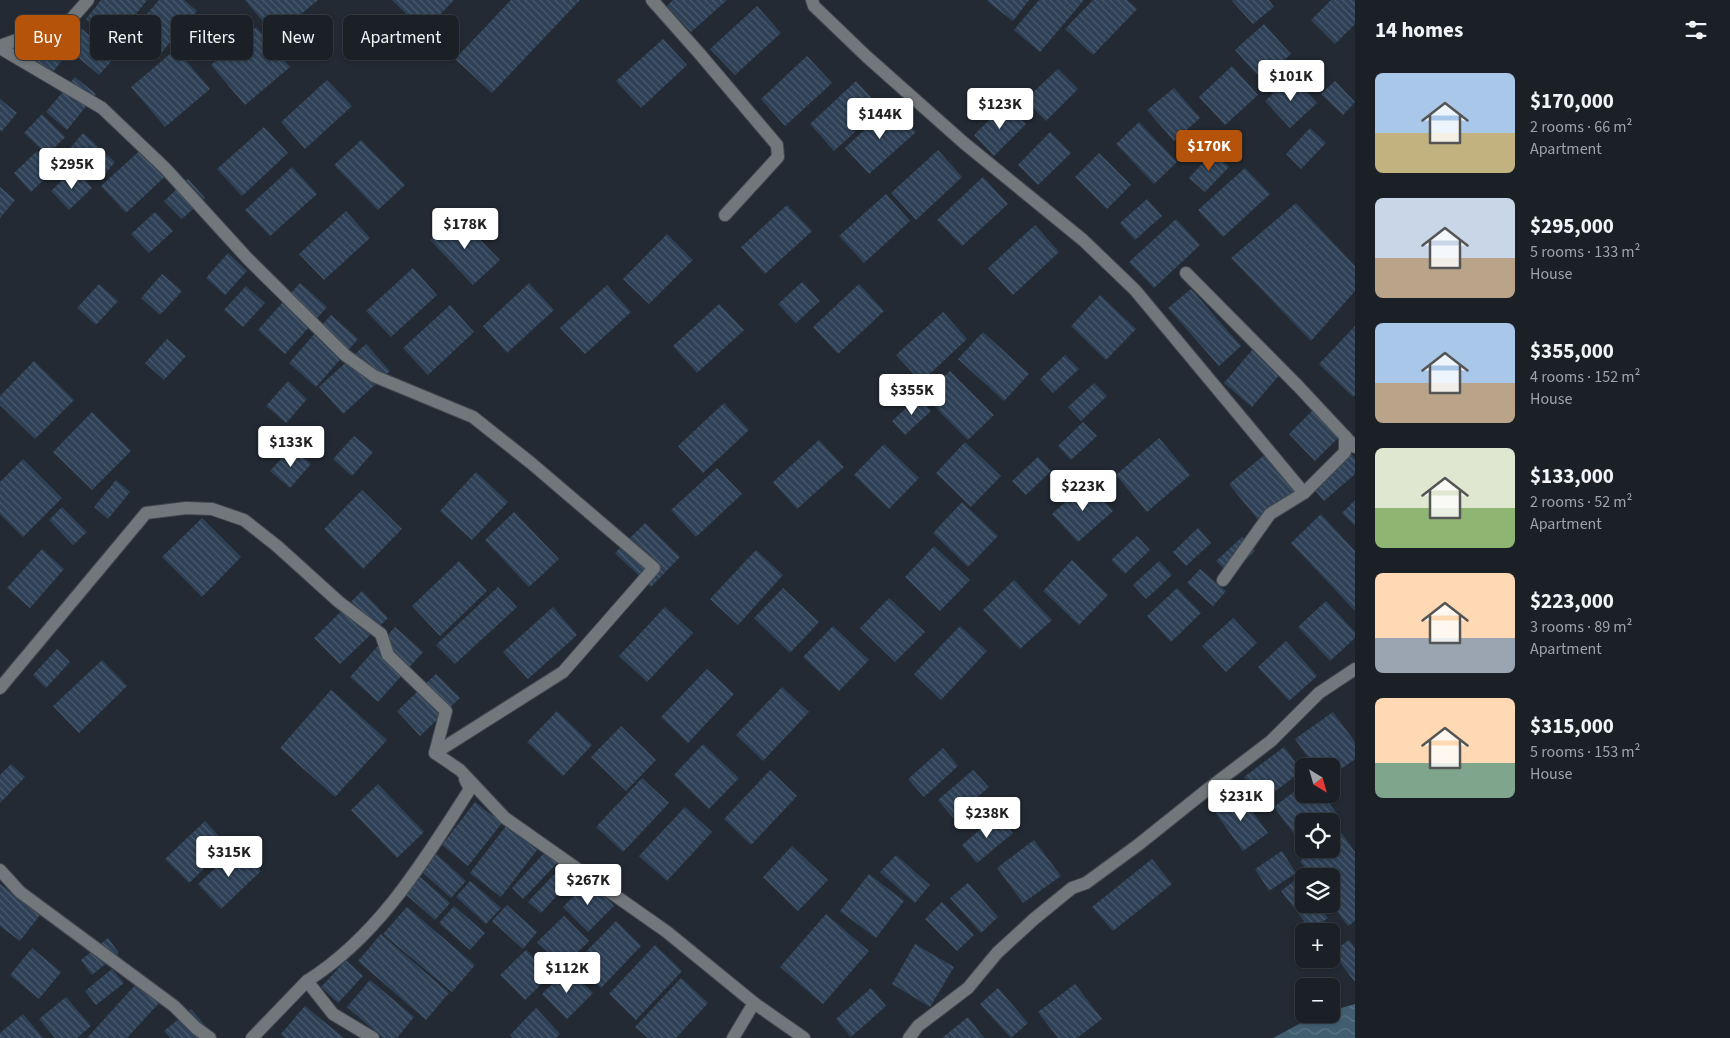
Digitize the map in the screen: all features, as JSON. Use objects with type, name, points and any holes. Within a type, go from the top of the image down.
[{"type":"street","points":[[0,47],[44,30],[66,25],[88,0]]},
{"type":"street","points":[[652,0],[777,145],[778,157],[724,214]]},
{"type":"street","points":[[812,0],[814,6],[866,56],[964,143],[1083,240],[1135,290],[1304,493]]},
{"type":"street","points":[[0,47],[102,108],[165,168],[248,258],[345,354],[374,376],[473,417],[654,568],[563,672],[435,753]]},
{"type":"street","points":[[1186,273],[1298,386],[1355,447]]},
{"type":"street","points":[[1223,580],[1270,514],[1304,493],[1345,452],[1345,436]]},
{"type":"street","points":[[0,688],[146,513],[186,508],[212,509],[244,520],[277,546],[339,602],[381,634],[388,656],[446,711],[435,753]]},
{"type":"street","points":[[909,1038],[918,1026],[968,988],[996,952],[1034,919],[1072,888],[1086,883],[1138,845],[1208,788],[1271,741],[1319,693],[1355,668]]},
{"type":"street","points":[[435,753],[460,770],[504,818],[667,932],[754,1003],[804,1038]]},
{"type":"street","points":[[252,1038],[307,981],[327,968],[379,920],[422,862],[470,789],[460,770]]},
{"type":"street","points":[[0,870],[20,892],[174,1006],[196,1028],[210,1038]]},
{"type":"street","points":[[307,981],[333,1014],[373,1038]]},
{"type":"street","points":[[733,1038],[754,1003]]},
{"type":"water","points":[[1355,1004],[1355,1038],[1273,1038],[1301,1023],[1340,1023],[1340,1008]]},
{"type":"building","points":[[101,0],[147,0],[135,15],[90,15],[90,22],[86,19]]},
{"type":"building","points":[[159,0],[184,0],[197,11],[194,15],[171,15],[171,41],[161,53],[161,15],[146,15]]},
{"type":"building","points":[[245,0],[318,0],[300,15],[263,15],[263,22]]},
{"type":"building","points":[[392,0],[454,0],[439,15],[407,15]]},
{"type":"building","points":[[511,0],[580,0],[492,93],[456,60],[459,60],[459,55]]},
{"type":"building","points":[[673,0],[727,0],[691,32],[667,6]]},
{"type":"building","points":[[988,0],[1029,0],[1013,21]]},
{"type":"building","points":[[1039,0],[1084,0],[1040,52],[1014,30]]},
{"type":"building","points":[[1093,0],[1127,0],[1137,9],[1093,55],[1065,29]]},
{"type":"building","points":[[1233,0],[1269,0],[1274,7],[1253,24]]},
{"type":"building","points":[[1331,0],[1355,0],[1355,24],[1335,44],[1311,20]]},
{"type":"building","points":[[757,6],[781,33],[735,75],[710,49]]},
{"type":"building","points":[[1264,24],[1291,54],[1262,80],[1235,50]]},
{"type":"building","points":[[256,27],[263,35],[263,60],[284,60],[290,67],[245,105],[211,65],[217,60],[253,60],[253,30]]},
{"type":"building","points":[[82,29],[90,36],[90,60],[112,60],[99,75],[80,59],[80,31]]},
{"type":"building","points":[[663,39],[687,65],[641,108],[616,81]]},
{"type":"building","points":[[171,53],[171,60],[185,60],[210,89],[165,127],[131,87]]},
{"type":"building","points":[[807,56],[832,83],[785,126],[761,99]]},
{"type":"building","points":[[23,60],[62,60],[47,80]]},
{"type":"building","points":[[1232,66],[1258,95],[1225,125],[1199,97]]},
{"type":"building","points":[[1058,69],[1078,89],[1046,121],[1025,100]]},
{"type":"building","points":[[1292,76],[1317,103],[1290,128],[1265,101]]},
{"type":"building","points":[[75,77],[96,94],[67,130],[46,112]]},
{"type":"building","points":[[327,80],[352,106],[305,149],[281,122]]},
{"type":"building","points":[[856,81],[881,108],[834,151],[810,124]]},
{"type":"building","points":[[1335,81],[1355,102],[1343,115],[1321,94]]},
{"type":"building","points":[[1174,88],[1200,118],[1174,141],[1147,110]]},
{"type":"building","points":[[0,99],[17,113],[2,131],[0,130]]},
{"type":"building","points":[[1006,103],[1026,124],[994,156],[974,135]]},
{"type":"building","points":[[891,105],[916,132],[869,174],[845,148]]},
{"type":"building","points":[[42,114],[65,137],[47,155],[24,133]]},
{"type":"building","points":[[1139,122],[1177,162],[1154,184],[1116,144]]},
{"type":"building","points":[[264,127],[288,153],[242,196],[217,169]]},
{"type":"building","points":[[1310,128],[1326,143],[1301,169],[1286,154]]},
{"type":"building","points":[[1050,132],[1071,153],[1038,185],[1018,165]]},
{"type":"building","points":[[83,133],[115,162],[100,180],[67,152]]},
{"type":"building","points":[[361,140],[405,185],[378,210],[334,165]]},
{"type":"building","points":[[148,143],[172,170],[126,213],[101,186]]},
{"type":"building","points":[[938,150],[962,177],[916,220],[891,193]]},
{"type":"building","points":[[37,151],[55,169],[31,192],[14,173]]},
{"type":"building","points":[[1213,152],[1229,167],[1205,192],[1189,178]]},
{"type":"building","points":[[1099,153],[1131,185],[1107,209],[1075,177]]},
{"type":"building","points":[[292,167],[317,194],[270,236],[245,210]]},
{"type":"building","points":[[1245,168],[1270,194],[1223,237],[1198,210]]},
{"type":"building","points":[[74,169],[92,188],[69,210],[51,191]]},
{"type":"building","points":[[983,177],[1008,204],[962,246],[937,220]]},
{"type":"building","points":[[188,179],[205,198],[182,219],[164,201]]},
{"type":"building","points":[[0,187],[15,200],[0,218]]},
{"type":"building","points":[[886,194],[910,221],[864,263],[839,236]]},
{"type":"building","points":[[1147,199],[1162,216],[1135,240],[1120,223]]},
{"type":"building","points":[[1296,203],[1355,266],[1355,291],[1311,341],[1231,258]]},
{"type":"building","points":[[787,205],[812,231],[765,274],[741,247]]},
{"type":"building","points":[[346,211],[370,238],[324,280],[299,254]]},
{"type":"building","points":[[155,212],[173,231],[149,253],[131,234]]},
{"type":"building","points":[[456,215],[500,260],[473,285],[430,240]]},
{"type":"building","points":[[1176,219],[1200,245],[1154,288],[1129,262]]},
{"type":"building","points":[[1035,225],[1059,252],[1013,295],[988,268]]},
{"type":"building","points":[[667,234],[693,260],[649,304],[623,279]]},
{"type":"building","points":[[228,253],[247,271],[225,295],[206,278]]},
{"type":"building","points":[[413,268],[437,295],[391,337],[366,311]]},
{"type":"building","points":[[162,274],[182,291],[160,315],[141,298]]},
{"type":"building","points":[[802,282],[820,301],[796,323],[778,304]]},
{"type":"building","points":[[300,283],[327,307],[285,354],[258,330]]},
{"type":"building","points":[[529,283],[554,310],[507,353],[483,326]]},
{"type":"building","points":[[99,284],[118,301],[96,325],[77,308]]},
{"type":"building","points":[[859,284],[884,311],[838,354],[813,327]]},
{"type":"building","points":[[607,285],[631,312],[585,354],[560,328]]},
{"type":"building","points":[[246,286],[265,303],[243,327],[224,310]]},
{"type":"building","points":[[1191,289],[1241,346],[1219,366],[1168,308]]},
{"type":"building","points":[[1100,295],[1136,329],[1106,360],[1071,326]]},
{"type":"building","points":[[719,304],[744,330],[697,373],[673,346]]},
{"type":"building","points":[[450,305],[474,332],[428,375],[403,348]]},
{"type":"building","points":[[943,312],[967,339],[921,382],[896,355]]},
{"type":"building","points":[[331,315],[358,339],[316,387],[289,363]]},
{"type":"building","points":[[1355,326],[1355,395],[1353,397],[1319,364]]},
{"type":"building","points":[[983,332],[1029,374],[1004,401],[958,359]]},
{"type":"building","points":[[167,339],[186,356],[164,380],[145,363]]},
{"type":"building","points":[[366,344],[390,371],[343,414],[319,387]]},
{"type":"building","points":[[1253,349],[1281,373],[1252,407],[1224,383]]},
{"type":"building","points":[[1065,355],[1079,369],[1053,393],[1040,379]]},
{"type":"building","points":[[34,361],[74,400],[35,439],[0,405],[0,396]]},
{"type":"building","points":[[950,371],[994,415],[968,440],[924,396]]},
{"type":"building","points":[[288,381],[307,399],[286,423],[266,406]]},
{"type":"building","points":[[1094,383],[1107,396],[1081,421],[1068,407]]},
{"type":"building","points":[[918,397],[931,411],[905,435],[892,421]]},
{"type":"building","points":[[724,403],[749,430],[703,473],[678,446]]},
{"type":"building","points":[[1312,411],[1339,437],[1315,461],[1289,434]]},
{"type":"building","points":[[92,412],[131,451],[92,490],[53,452]]},
{"type":"building","points":[[1083,422],[1097,436],[1071,460],[1058,446]]},
{"type":"building","points":[[354,436],[373,452],[352,476],[333,459]]},
{"type":"building","points":[[1159,438],[1190,475],[1147,512],[1116,475]]},
{"type":"building","points":[[819,440],[844,467],[797,509],[773,482]]},
{"type":"building","points":[[965,442],[1001,476],[971,507],[936,473]]},
{"type":"building","points":[[884,444],[919,478],[889,509],[854,475]]},
{"type":"building","points":[[292,447],[311,464],[290,488],[270,471]]},
{"type":"building","points":[[1273,448],[1303,485],[1259,521],[1229,484]]},
{"type":"building","points":[[1350,453],[1355,458],[1355,474],[1324,501],[1312,487]]},
{"type":"building","points":[[1038,457],[1051,471],[1026,495],[1012,481]]},
{"type":"building","points":[[23,459],[62,498],[23,537],[0,514],[0,482]]},
{"type":"building","points":[[717,468],[742,494],[696,537],[671,510]]},
{"type":"building","points":[[476,472],[508,502],[472,540],[440,511]]},
{"type":"building","points":[[116,480],[130,492],[108,519],[94,507]]},
{"type":"building","points":[[1087,482],[1113,511],[1078,542],[1052,514]]},
{"type":"building","points":[[362,490],[402,529],[363,569],[324,529]]},
{"type":"building","points":[[1355,500],[1355,526],[1342,513]]},
{"type":"building","points":[[962,502],[998,536],[968,567],[933,533]]},
{"type":"building","points":[[62,507],[87,532],[73,545],[49,520]]},
{"type":"building","points":[[514,512],[559,559],[529,587],[485,540]]},
{"type":"building","points":[[1321,514],[1355,551],[1355,611],[1291,543]]},
{"type":"building","points":[[202,518],[241,557],[202,597],[162,557]]},
{"type":"building","points":[[645,523],[680,557],[651,587],[615,553]]},
{"type":"building","points":[[1198,528],[1211,543],[1186,566],[1173,552]]},
{"type":"building","points":[[1137,536],[1150,550],[1125,574],[1111,560]]},
{"type":"building","points":[[1242,537],[1255,551],[1230,575],[1216,561]]},
{"type":"building","points":[[934,546],[970,580],[940,611],[905,577]]},
{"type":"building","points":[[42,549],[64,569],[30,608],[7,588]]},
{"type":"building","points":[[756,550],[783,575],[738,625],[710,599]]},
{"type":"building","points":[[1072,560],[1108,595],[1079,625],[1043,591]]},
{"type":"building","points":[[459,561],[487,591],[440,636],[412,606]]},
{"type":"building","points":[[1159,561],[1172,575],[1146,599],[1133,585]]},
{"type":"building","points":[[1200,569],[1226,591],[1213,606],[1187,583]]},
{"type":"building","points":[[1014,580],[1052,620],[1020,649],[983,610]]},
{"type":"building","points":[[498,587],[517,607],[455,664],[436,645]]},
{"type":"building","points":[[783,588],[819,622],[790,653],[754,618]]},
{"type":"building","points":[[1177,588],[1201,613],[1171,642],[1147,616]]},
{"type":"building","points":[[362,591],[388,618],[340,664],[314,638]]},
{"type":"building","points":[[889,598],[925,632],[895,662],[860,628]]},
{"type":"building","points":[[1326,601],[1355,632],[1355,638],[1330,661],[1298,627]]},
{"type":"building","points":[[553,607],[577,635],[528,679],[503,652]]},
{"type":"building","points":[[665,607],[693,633],[647,682],[619,656]]},
{"type":"building","points":[[1233,618],[1257,643],[1226,672],[1202,646]]},
{"type":"building","points":[[833,626],[869,660],[839,691],[803,657]]},
{"type":"building","points":[[960,626],[987,651],[941,700],[914,674]]},
{"type":"building","points":[[395,627],[423,652],[378,702],[350,677]]},
{"type":"building","points":[[1286,641],[1317,676],[1289,701],[1258,667]]},
{"type":"building","points":[[57,649],[70,662],[46,688],[33,675]]},
{"type":"building","points":[[102,660],[127,686],[79,733],[53,706]]},
{"type":"building","points":[[707,669],[734,694],[688,743],[661,717]]},
{"type":"building","points":[[436,674],[460,698],[420,736],[397,711]]},
{"type":"building","points":[[782,687],[809,712],[763,761],[736,735]]},
{"type":"building","points":[[331,690],[387,740],[335,797],[280,748]]},
{"type":"building","points":[[557,711],[592,745],[563,776],[527,742]]},
{"type":"building","points":[[1333,712],[1355,742],[1355,759],[1340,770],[1340,758],[1308,758],[1295,739]]},
{"type":"building","points":[[621,726],[656,760],[626,791],[591,757]]},
{"type":"building","points":[[703,744],[739,778],[709,809],[674,775]]},
{"type":"building","points":[[1284,747],[1295,762],[1295,776],[1262,801],[1244,777]]},
{"type":"building","points":[[943,748],[958,766],[924,797],[908,779]]},
{"type":"building","points":[[11,764],[25,777],[0,803],[0,775]]},
{"type":"building","points":[[770,770],[797,796],[751,845],[724,819]]},
{"type":"building","points":[[973,770],[989,787],[953,818],[938,800]]},
{"type":"building","points":[[642,778],[669,803],[623,852],[596,827]]},
{"type":"building","points":[[378,784],[424,832],[397,858],[351,810]]},
{"type":"building","points":[[1295,791],[1295,803],[1329,803],[1336,813],[1295,813],[1295,835],[1274,807]]},
{"type":"building","points":[[1239,793],[1268,833],[1243,851],[1214,811]]},
{"type":"building","points":[[475,802],[502,823],[468,866],[442,845]]},
{"type":"building","points":[[685,807],[712,832],[667,881],[639,856]]},
{"type":"building","points":[[997,815],[1013,833],[977,863],[962,845]]},
{"type":"building","points":[[205,821],[228,846],[189,883],[165,859]]},
{"type":"building","points":[[506,826],[537,850],[501,897],[470,873]]},
{"type":"building","points":[[1340,831],[1355,852],[1355,921],[1348,926],[1338,913],[1340,913],[1340,868],[1305,868],[1300,861],[1304,858],[1340,858]]},
{"type":"building","points":[[1034,840],[1061,876],[1023,903],[997,868]]},
{"type":"building","points":[[792,846],[828,880],[798,911],[763,877]]},
{"type":"building","points":[[238,847],[261,871],[221,909],[198,884]]},
{"type":"building","points":[[546,851],[558,862],[523,899],[512,888]]},
{"type":"building","points":[[1282,851],[1295,874],[1269,891],[1255,869]]},
{"type":"building","points":[[436,854],[466,881],[451,898],[421,871]]},
{"type":"building","points":[[896,855],[930,885],[915,903],[880,872]]},
{"type":"building","points":[[1152,859],[1172,884],[1113,931],[1092,907]]},
{"type":"building","points":[[563,865],[575,876],[541,913],[528,902]]},
{"type":"building","points":[[869,874],[904,901],[876,938],[840,911]]},
{"type":"building","points":[[419,876],[450,903],[435,920],[404,893]]},
{"type":"building","points":[[1295,880],[1295,909],[1281,891]]},
{"type":"building","points":[[470,881],[501,908],[486,924],[456,897]]},
{"type":"building","points":[[589,881],[614,906],[588,932],[563,907]]},
{"type":"building","points":[[968,883],[998,917],[981,933],[950,898]]},
{"type":"building","points":[[0,884],[40,915],[20,941],[0,926]]},
{"type":"building","points":[[942,902],[974,935],[957,951],[925,919]]},
{"type":"building","points":[[507,905],[537,932],[523,949],[492,921]]},
{"type":"building","points":[[454,906],[485,933],[470,950],[439,923]]},
{"type":"building","points":[[407,907],[475,965],[452,992],[383,934]]},
{"type":"building","points":[[1298,913],[1324,913],[1328,918],[1321,923],[1306,923]]},
{"type":"building","points":[[826,914],[869,951],[823,1004],[780,967]]},
{"type":"building","points":[[564,916],[589,941],[563,967],[537,942]]},
{"type":"building","points":[[616,921],[641,946],[601,988],[575,963]]},
{"type":"building","points":[[381,934],[449,993],[426,1020],[358,961]]},
{"type":"building","points":[[108,938],[119,953],[92,975],[81,960]]},
{"type":"building","points":[[1349,940],[1355,948],[1355,982],[1340,962],[1340,946]]},
{"type":"building","points":[[915,944],[954,967],[930,1007],[892,984]]},
{"type":"building","points":[[655,945],[682,971],[636,1020],[609,994]]},
{"type":"building","points":[[32,948],[61,972],[39,999],[10,975]]},
{"type":"building","points":[[526,950],[551,975],[525,1000],[500,975]]},
{"type":"building","points":[[346,960],[363,976],[338,1003],[321,987]]},
{"type":"building","points":[[568,968],[593,993],[567,1019],[542,994]]},
{"type":"building","points":[[112,969],[124,983],[96,1005],[85,991]]},
{"type":"building","points":[[681,978],[708,1003],[676,1038],[648,1038],[635,1027]]},
{"type":"building","points":[[370,980],[414,1017],[397,1038],[383,1038],[347,1007]]},
{"type":"building","points":[[137,983],[159,1003],[127,1038],[87,1038]]},
{"type":"building","points":[[1075,984],[1102,1019],[1077,1038],[1058,1038],[1038,1012]]},
{"type":"building","points":[[871,988],[886,1006],[851,1037],[836,1019]]},
{"type":"building","points":[[998,988],[1028,1023],[1011,1038],[980,1004]]},
{"type":"building","points":[[66,997],[91,1026],[77,1038],[55,1038],[39,1019]]},
{"type":"building","points":[[305,1006],[344,1038],[285,1038],[281,1034]]},
{"type":"building","points":[[536,1008],[560,1034],[556,1038],[513,1038],[510,1035]]},
{"type":"building","points":[[191,1009],[216,1038],[170,1038],[164,1031]]},
{"type":"building","points":[[23,1014],[43,1038],[0,1038],[0,1033]]},
{"type":"building","points":[[968,1017],[984,1038],[942,1038]]}]
